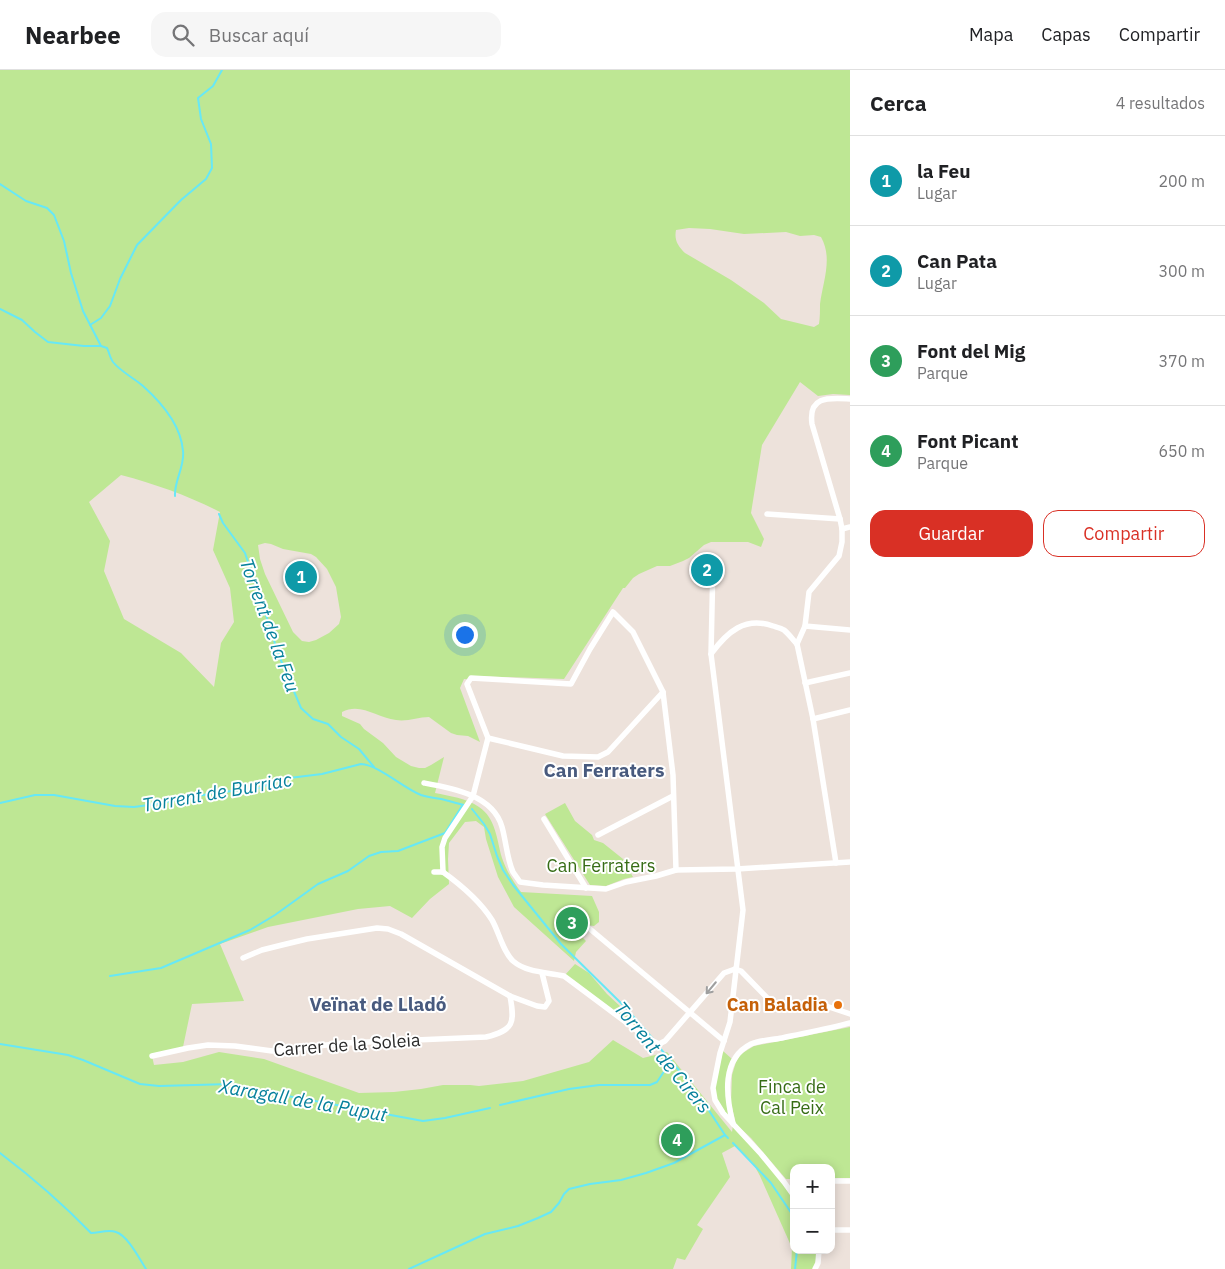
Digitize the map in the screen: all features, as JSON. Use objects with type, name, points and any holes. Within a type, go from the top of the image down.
[{"type":"street","points":[[797,644],[805,626],[809,592],[839,556],[842,542],[840,519],[812,418],[814,406],[820,400],[836,398],[850,400]]},
{"type":"street","points":[[767,514],[840,519]]},
{"type":"street","points":[[842,529],[850,527]]},
{"type":"street","points":[[713,563],[711,654],[742,910],[730,1022],[712,1088],[715,1100],[723,1113],[761,1154],[790,1190]]},
{"type":"street","points":[[443,872],[442,848],[446,838],[473,796],[488,738],[467,684],[471,678],[571,684],[613,612],[633,632],[663,692],[673,775],[676,870]]},
{"type":"street","points":[[711,654],[732,630],[744,624],[762,622],[783,630],[797,644],[813,719],[836,863]]},
{"type":"street","points":[[805,626],[850,630]]},
{"type":"street","points":[[805,683],[850,673]]},
{"type":"street","points":[[488,738],[563,756],[598,757],[608,752],[663,692]]},
{"type":"street","points":[[813,719],[850,710]]},
{"type":"street","points":[[424,784],[454,789],[473,796],[490,807],[497,815],[501,824],[513,872],[520,882],[606,890],[626,882],[676,870],[738,869],[850,862]]},
{"type":"street","points":[[598,835],[673,796]]},
{"type":"street","points":[[544,819],[586,888]]},
{"type":"street","points":[[434,872],[443,872],[477,901],[492,920],[512,960],[523,967],[542,973],[564,976],[647,1038],[659,1044],[665,1041],[724,973],[735,969],[741,971],[776,1007],[826,1006],[850,1014]]},
{"type":"street","points":[[243,958],[262,950],[306,939],[377,928],[388,929],[401,934],[510,996],[545,1007],[549,1001],[542,973]]},
{"type":"street","points":[[590,929],[724,1041]]},
{"type":"street","name":"Carrer de la Soleia","points":[[152,1056],[208,1045],[235,1046],[272,1051],[345,1043],[486,1037],[497,1034],[510,1026],[513,1015],[510,996]]},
{"type":"street","points":[[733,1124],[728,1104],[728,1078],[733,1060],[740,1051],[753,1043],[850,1023]]},
{"type":"street","points":[[835,1181],[850,1181]]},
{"type":"street","points":[[784,1182],[790,1182]]},
{"type":"street","points":[[835,1230],[850,1230]]},
{"type":"street","points":[[815,1269],[819,1254]]},
{"type":"green space","points":[[0,70],[850,70],[850,395],[833,394],[818,396],[800,382],[762,445],[751,513],[764,539],[761,547],[748,542],[711,542],[683,561],[670,566],[657,566],[633,578],[623,588],[564,679],[475,676],[473,680],[464,679],[460,688],[480,742],[468,736],[451,733],[429,717],[400,720],[389,719],[356,709],[342,712],[342,716],[360,724],[383,743],[396,757],[411,766],[425,768],[444,757],[435,793],[469,801],[485,812],[495,830],[506,867],[521,892],[592,896],[599,912],[599,922],[594,926],[587,925],[582,929],[582,937],[586,941],[576,952],[574,961],[514,907],[498,877],[484,827],[476,821],[465,822],[449,843],[449,884],[430,899],[412,918],[390,906],[358,909],[268,927],[220,944],[244,1001],[192,1004],[183,1047],[152,1056],[154,1065],[183,1062],[219,1052],[264,1059],[359,1093],[394,1092],[443,1085],[479,1086],[523,1081],[589,1062],[613,1040],[643,1058],[667,1052],[732,1132],[733,1125],[747,1139],[790,1192],[790,1244],[753,1163],[735,1146],[722,1153],[730,1177],[697,1225],[703,1229],[685,1260],[677,1258],[673,1269],[0,1269]],"holes":[[[689,228],[744,234],[786,232],[800,236],[814,235],[821,237],[825,245],[827,261],[820,304],[819,324],[814,327],[781,319],[764,303],[731,280],[685,253],[677,243],[676,230]],[[121,475],[172,491],[220,512],[213,550],[230,588],[234,622],[221,643],[214,687],[181,653],[124,619],[104,571],[110,541],[89,502]],[[265,543],[283,549],[311,554],[327,569],[336,587],[341,617],[339,624],[329,633],[309,642],[302,641],[293,632],[265,574],[260,559],[258,545]]]},
{"type":"green space","name":"Can Ferraters","points":[[565,803],[575,821],[592,835],[594,840],[603,843],[623,859],[633,877],[606,886],[590,885],[545,814]]},
{"type":"green space","points":[[575,964],[589,973],[607,994],[649,1033],[654,1040],[565,975]]},
{"type":"green space","name":"Finca de Cal Peix","points":[[850,1027],[850,1178],[835,1178],[835,1164],[790,1164],[790,1179],[786,1179],[751,1138],[736,1124],[731,1103],[732,1075],[741,1054],[754,1046]]},
{"type":"green space","points":[[723,1051],[732,1059],[727,1078],[730,1119],[716,1099],[714,1087]]},
{"type":"green space","points":[[792,1254],[817,1254],[814,1269],[791,1269]]},
{"type":"waterway","points":[[90,325],[101,318],[110,306],[120,279],[137,245],[181,200],[206,179],[212,168],[211,144],[201,119],[198,98],[213,86],[222,70]]},
{"type":"waterway","points":[[0,184],[26,201],[47,208],[54,215],[64,241],[71,273],[83,311],[101,346]]},
{"type":"waterway","points":[[0,309],[22,320],[48,342],[107,348],[116,366],[143,386],[157,400],[179,432],[183,451],[175,496]]},
{"type":"waterway","name":"Torrent de la Feu","points":[[219,514],[223,523],[245,553],[277,651],[301,708],[313,719],[328,724],[341,737],[359,749],[374,767]]},
{"type":"waterway","name":"Torrent de Burriac","points":[[0,803],[35,795],[54,795],[115,806],[134,807],[214,793],[260,788],[281,779],[322,774],[361,764],[383,772],[421,795],[464,805]]},
{"type":"waterway","points":[[110,976],[161,968],[250,930],[275,915],[318,884],[348,871],[369,856],[381,852],[398,851],[445,833],[462,806]]},
{"type":"waterway","name":"Torrent de Cirers","points":[[472,809],[490,834],[503,870],[513,885],[561,944],[626,1008],[653,1039]]},
{"type":"waterway","name":"Xaragall de la Puput","points":[[0,1044],[68,1055],[140,1084],[159,1086],[231,1084],[263,1092],[423,1121],[490,1108]]},
{"type":"waterway","name":"Torrent de Cirers","points":[[659,1047],[682,1074],[728,1138]]},
{"type":"waterway","name":"Xaragall de la Puput","points":[[500,1105],[569,1089],[599,1085],[650,1085],[657,1082],[671,1061]]},
{"type":"waterway","points":[[409,1269],[485,1234],[518,1226],[551,1212],[569,1189],[621,1180],[646,1173],[674,1163],[725,1135]]},
{"type":"waterway","name":"Torrent de Cirers","points":[[733,1143],[771,1183],[790,1211]]},
{"type":"waterway","points":[[0,1153],[70,1212],[91,1233],[110,1231],[120,1234],[133,1248],[146,1269]]},
{"type":"waterway","name":"Torrent de Cirers","points":[[795,1269],[797,1254]]},
{"type":"place","name":"Can Pata","points":[[707,570]]},
{"type":"place","name":"la Feu","points":[[301,577]]},
{"type":"place","name":"Font del Mig","points":[[572,923]]},
{"type":"place","name":"Can Baladia","points":[[838,1005]]},
{"type":"place","name":"Font Picant","points":[[677,1140]]},
{"type":"district","name":"Can Ferraters","points":[[604,770]]},
{"type":"district","name":"Veïnat de Lladó","points":[[378,1004]]}]
